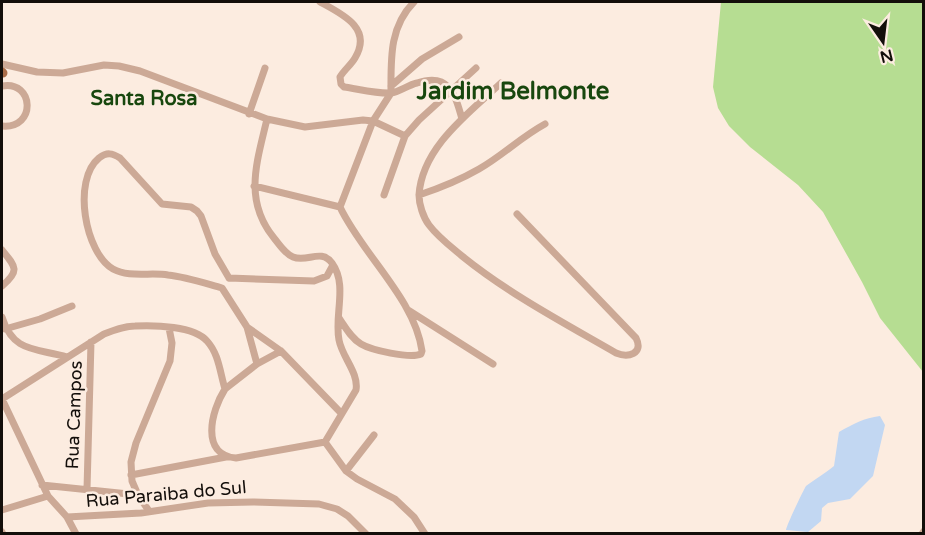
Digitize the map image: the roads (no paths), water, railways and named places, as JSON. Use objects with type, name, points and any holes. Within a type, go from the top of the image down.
[{"type":"street","points":[[320,2],[353,23],[358,31],[360,40],[358,50],[340,77],[344,87],[391,89],[436,80],[451,89],[462,119]]},
{"type":"street","points":[[391,89],[394,37],[405,10],[414,2]]},
{"type":"street","points":[[340,207],[373,121],[391,89],[422,59],[459,37]]},
{"type":"street","points":[[2,70],[63,72],[104,65],[119,66],[140,71],[267,119],[305,127],[363,120],[373,121],[405,136]]},
{"type":"street","points":[[249,114],[265,68]]},
{"type":"street","points":[[384,195],[405,136],[451,89],[476,68]]},
{"type":"street","points":[[2,70],[27,100],[22,120],[5,126],[2,132]]},
{"type":"street","points":[[501,83],[462,119],[429,160],[419,195],[427,223],[438,236],[475,266],[516,294],[616,353],[623,356],[635,353],[639,349],[636,338],[518,214]]},
{"type":"street","points":[[2,86],[13,86],[19,89]]},
{"type":"street","points":[[267,119],[255,174],[254,186],[259,215],[265,227],[287,253],[300,258],[320,255],[330,260],[333,265],[339,283],[338,335],[341,350],[358,382],[356,390],[325,442]]},
{"type":"street","points":[[419,195],[446,186],[480,169],[545,124]]},
{"type":"street","points":[[229,278],[215,254],[197,211],[191,207],[162,204],[120,158],[113,154],[107,153],[93,164],[85,182],[84,209],[96,251],[106,264],[116,271],[128,274],[170,275],[222,288],[247,327],[257,364]]},
{"type":"street","points":[[254,186],[340,207],[351,227],[408,310],[422,348],[421,354],[417,356],[376,350],[361,344],[339,318]]},
{"type":"street","points":[[2,250],[15,267],[12,278],[2,286]]},
{"type":"street","points":[[229,278],[314,281],[327,276],[333,265]]},
{"type":"street","points":[[222,288],[229,278]]},
{"type":"street","points":[[5,329],[40,319],[72,306]]},
{"type":"street","points":[[408,310],[493,364]]},
{"type":"street","points":[[2,317],[5,329],[18,344],[67,357]]},
{"type":"street","points":[[76,534],[68,517],[48,496],[2,399],[91,342],[119,328],[135,326],[185,329],[207,339],[218,361],[225,389]]},
{"type":"street","points":[[247,327],[281,351],[341,413]]},
{"type":"street","points":[[149,511],[138,495],[131,475],[131,462],[136,443],[172,352],[169,328]]},
{"type":"street","name":"Rua Campos","points":[[87,489],[91,342]]},
{"type":"street","points":[[226,457],[213,445],[212,437],[219,398],[225,389],[257,364],[281,351]]},
{"type":"street","points":[[346,471],[374,435]]},
{"type":"street","points":[[131,475],[226,457],[236,458],[325,442]]},
{"type":"street","points":[[325,442],[346,471],[357,480],[395,499],[414,517],[425,534]]},
{"type":"street","points":[[42,485],[138,495]]},
{"type":"street","points":[[2,510],[48,496]]},
{"type":"street","name":"Rua Paraiba do Sul","points":[[68,517],[219,503],[319,504],[337,509],[348,516],[366,534]]},
{"type":"water","points":[[880,416],[885,425],[873,476],[850,499],[828,503],[822,508],[821,521],[808,532],[786,530],[806,486],[834,466],[839,432],[869,418]]},
{"type":"district","name":"Jardim Belmonte","points":[[513,91]]},
{"type":"district","name":"Santa Rosa","points":[[144,99]]}]
